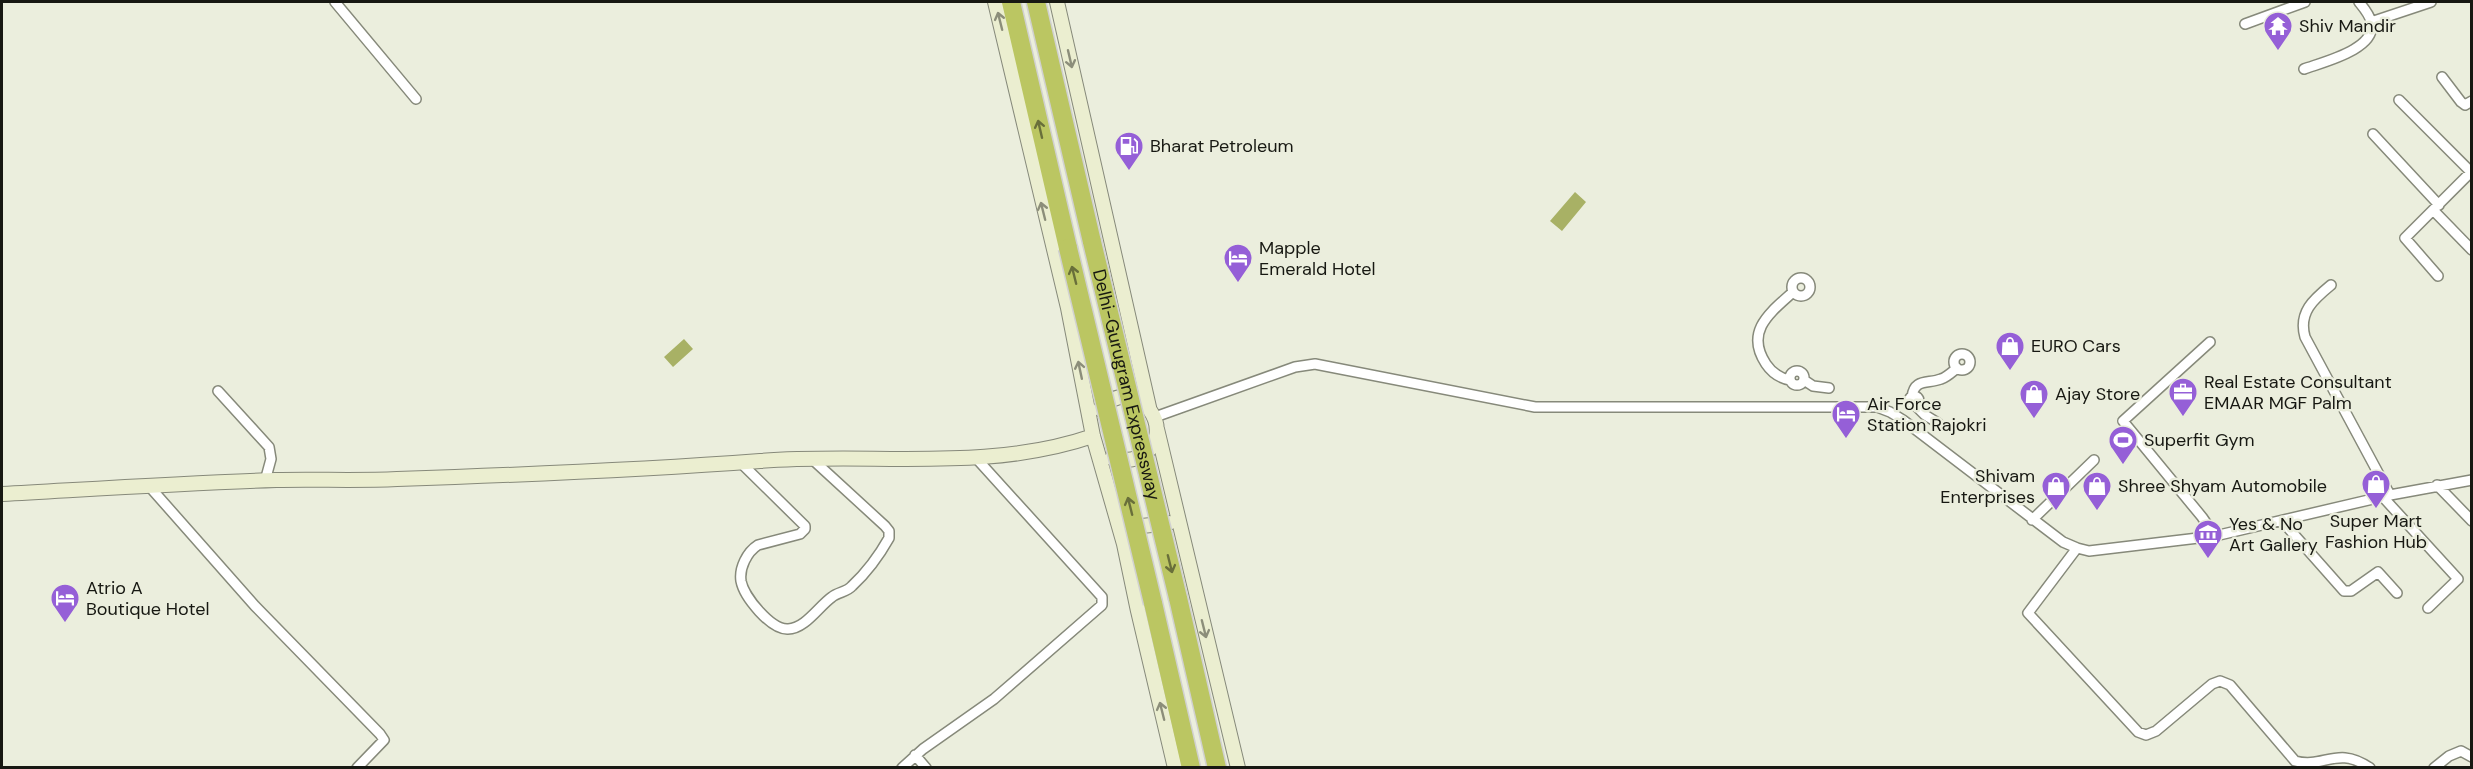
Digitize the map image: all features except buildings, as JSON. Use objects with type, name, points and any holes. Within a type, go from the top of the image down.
[{"type":"highway","name":"Delhi-Gurugram Expressway","points":[[1011,2],[1191,768]]},
{"type":"highway","name":"Delhi-Gurugram Expressway","points":[[1036,2],[1178,598],[1216,768]]},
{"type":"main road","points":[[995,2],[1068,308],[1094,436],[1124,544],[1175,768]]},
{"type":"main road","points":[[1057,2],[1125,299],[1238,768]]},
{"type":"main road","points":[[1068,308],[1074,318],[1083,325],[1100,327],[1111,323],[1119,315],[1125,299]]},
{"type":"main road","points":[[1117,397],[1130,397],[1141,401],[1154,418],[1152,445],[1143,455],[1132,460],[1119,460],[1108,456],[1094,436],[1097,411],[1106,402],[1117,397]]},
{"type":"main road","points":[[2,494],[265,481],[394,480],[812,459],[976,458],[1036,451],[1094,436]]},
{"type":"main road","points":[[1124,544],[1128,534],[1142,526],[1168,522],[1180,525]]},
{"type":"street","points":[[335,2],[416,99]]},
{"type":"street","points":[[2245,24],[2305,2]]},
{"type":"street","points":[[2304,69],[2361,46],[2371,34],[2371,22],[2359,2]]},
{"type":"street","points":[[2371,22],[2431,2]]},
{"type":"street","points":[[2442,76],[2461,102],[2465,105],[2472,101]]},
{"type":"street","points":[[2399,100],[2471,171],[2437,208],[2404,238],[2438,276]]},
{"type":"street","points":[[2373,134],[2472,250]]},
{"type":"street","points":[[2331,285],[2306,309],[2303,330],[2386,496],[2458,579],[2428,608]]},
{"type":"street","points":[[1793,292],[1764,320],[1758,337],[1759,349],[1768,368],[1778,376],[1829,388]]},
{"type":"street","points":[[2210,342],[2123,421],[2215,536]]},
{"type":"street","points":[[1154,418],[1294,367],[1315,364],[1535,407],[1877,407],[1890,412],[2063,542],[2077,548],[2101,551],[2215,536],[2386,496],[2472,480]]},
{"type":"street","points":[[1912,402],[1917,384],[1926,380],[1941,379],[1957,368]]},
{"type":"street","points":[[1797,382],[1799,406]]},
{"type":"street","points":[[218,391],[269,447],[271,459],[265,481]]},
{"type":"street","points":[[1890,412],[1912,402]]},
{"type":"street","points":[[1912,402],[1925,415],[1938,423]]},
{"type":"street","points":[[902,768],[915,755],[994,699],[1099,610],[1103,601],[1102,597],[976,458]]},
{"type":"street","points":[[741,463],[805,526],[800,534],[758,545],[752,549],[742,570],[741,581],[752,602],[777,627],[787,629],[800,625],[834,595],[849,589],[889,538],[889,531],[881,522],[812,459]]},
{"type":"street","points":[[2032,520],[2094,460]]},
{"type":"street","points":[[2437,485],[2472,521]]},
{"type":"street","points":[[149,486],[255,606],[380,734],[384,740],[381,745],[357,768]]},
{"type":"street","points":[[2282,521],[2344,591],[2351,591],[2378,573],[2397,593]]},
{"type":"street","points":[[2077,548],[2028,612],[2138,732],[2146,735],[2156,731],[2212,684],[2220,681],[2230,685],[2295,761],[2304,767],[2315,767],[2347,758],[2360,761],[2370,768]]},
{"type":"street","points":[[2434,768],[2454,753],[2461,751],[2472,757]]},
{"type":"street","points":[[915,755],[926,768]]},
{"type":"shaded area","points":[[1575,192],[1586,202],[1562,231],[1550,221]]},
{"type":"shaded area","points":[[684,339],[693,349],[673,367],[664,357]]},
{"type":"place","name":"Shiv Mandir","points":[[2278,52]]},
{"type":"place","name":"Bharat Petroleum","points":[[1129,172]]},
{"type":"place","name":"Mapple Emerald Hotel","points":[[1238,284]]},
{"type":"place","name":"EURO Cars","points":[[2010,372]]},
{"type":"place","name":"Real Estate Consultant EMAAR MGF Palm","points":[[2183,418]]},
{"type":"place","name":"Ajay Store","points":[[2034,420]]},
{"type":"place","name":"Air Force Station Rajokri","points":[[1846,440]]},
{"type":"place","name":"Superfit Gym","points":[[2123,466]]},
{"type":"place","name":"Super Mart Fashion Hub","points":[[2376,510]]},
{"type":"place","name":"Shivam Enterprises","points":[[2056,512]]},
{"type":"place","name":"Shree Shyam Automobile","points":[[2097,512]]},
{"type":"place","name":"Yes & No Art Gallery","points":[[2208,560]]},
{"type":"place","name":"Atrio A Boutique Hotel","points":[[65,624]]}]
